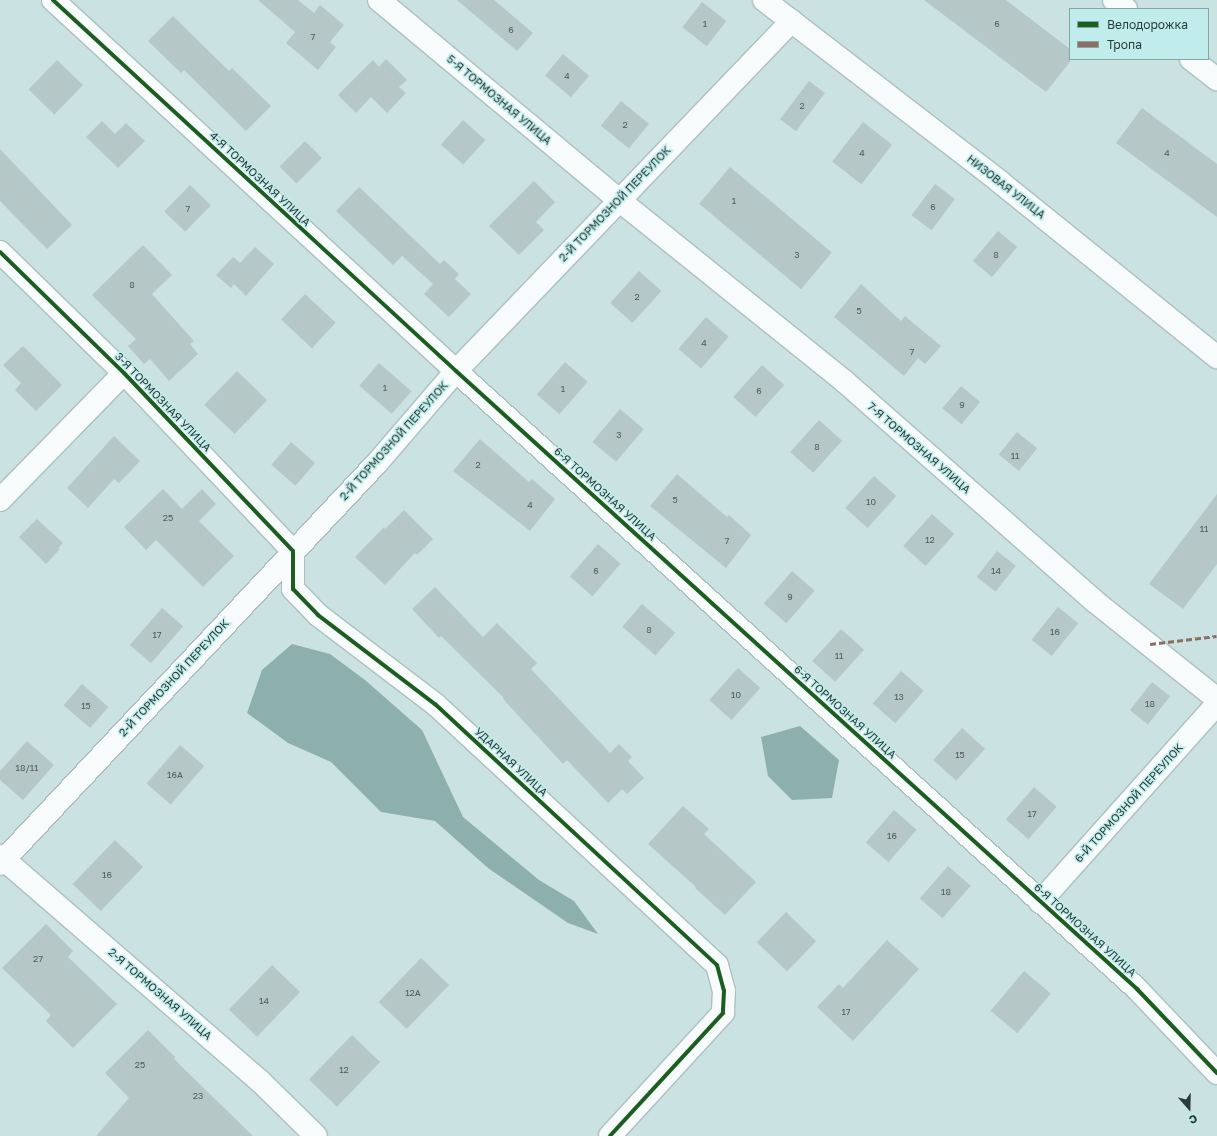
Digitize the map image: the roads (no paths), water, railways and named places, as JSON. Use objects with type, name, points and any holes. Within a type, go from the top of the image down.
[{"type":"street","name":"4-Я ТОРМОЗНАЯ УЛИЦА","points":[[53,0],[456,371]]},
{"type":"street","name":"5-Я ТОРМОЗНАЯ УЛИЦА","points":[[379,0],[619,200]]},
{"type":"street","name":"НИЗОВАЯ УЛИЦА","points":[[764,0],[1000,182],[1217,357]]},
{"type":"street","points":[[1114,0],[1125,8]]},
{"type":"street","name":"2-Й ТОРМОЗНОЙ ПЕРЕУЛОК","points":[[1,860],[377,463],[456,371],[792,21]]},
{"type":"street","points":[[1192,60],[1217,79]]},
{"type":"street","name":"7-Я ТОРМОЗНАЯ УЛИЦА","points":[[619,200],[844,381],[1093,600],[1217,699]]},
{"type":"street","name":"3-Я ТОРМОЗНАЯ УЛИЦА","points":[[0,252],[124,373],[293,551]]},
{"type":"street","name":"6-Я ТОРМОЗНАЯ УЛИЦА","points":[[456,371],[1137,989],[1217,1073]]},
{"type":"street","points":[[0,500],[124,373]]},
{"type":"street","name":"УДАРНАЯ УЛИЦА","points":[[293,551],[293,589],[318,615],[435,704],[717,965],[724,991],[723,1013],[610,1136]]},
{"type":"street","name":"6-Й ТОРМОЗНОЙ ПЕРЕУЛОК","points":[[1040,902],[1217,704]]},
{"type":"street","name":"2-Я ТОРМОЗНАЯ УЛИЦА","points":[[1,860],[260,1081],[316,1136]]}]
